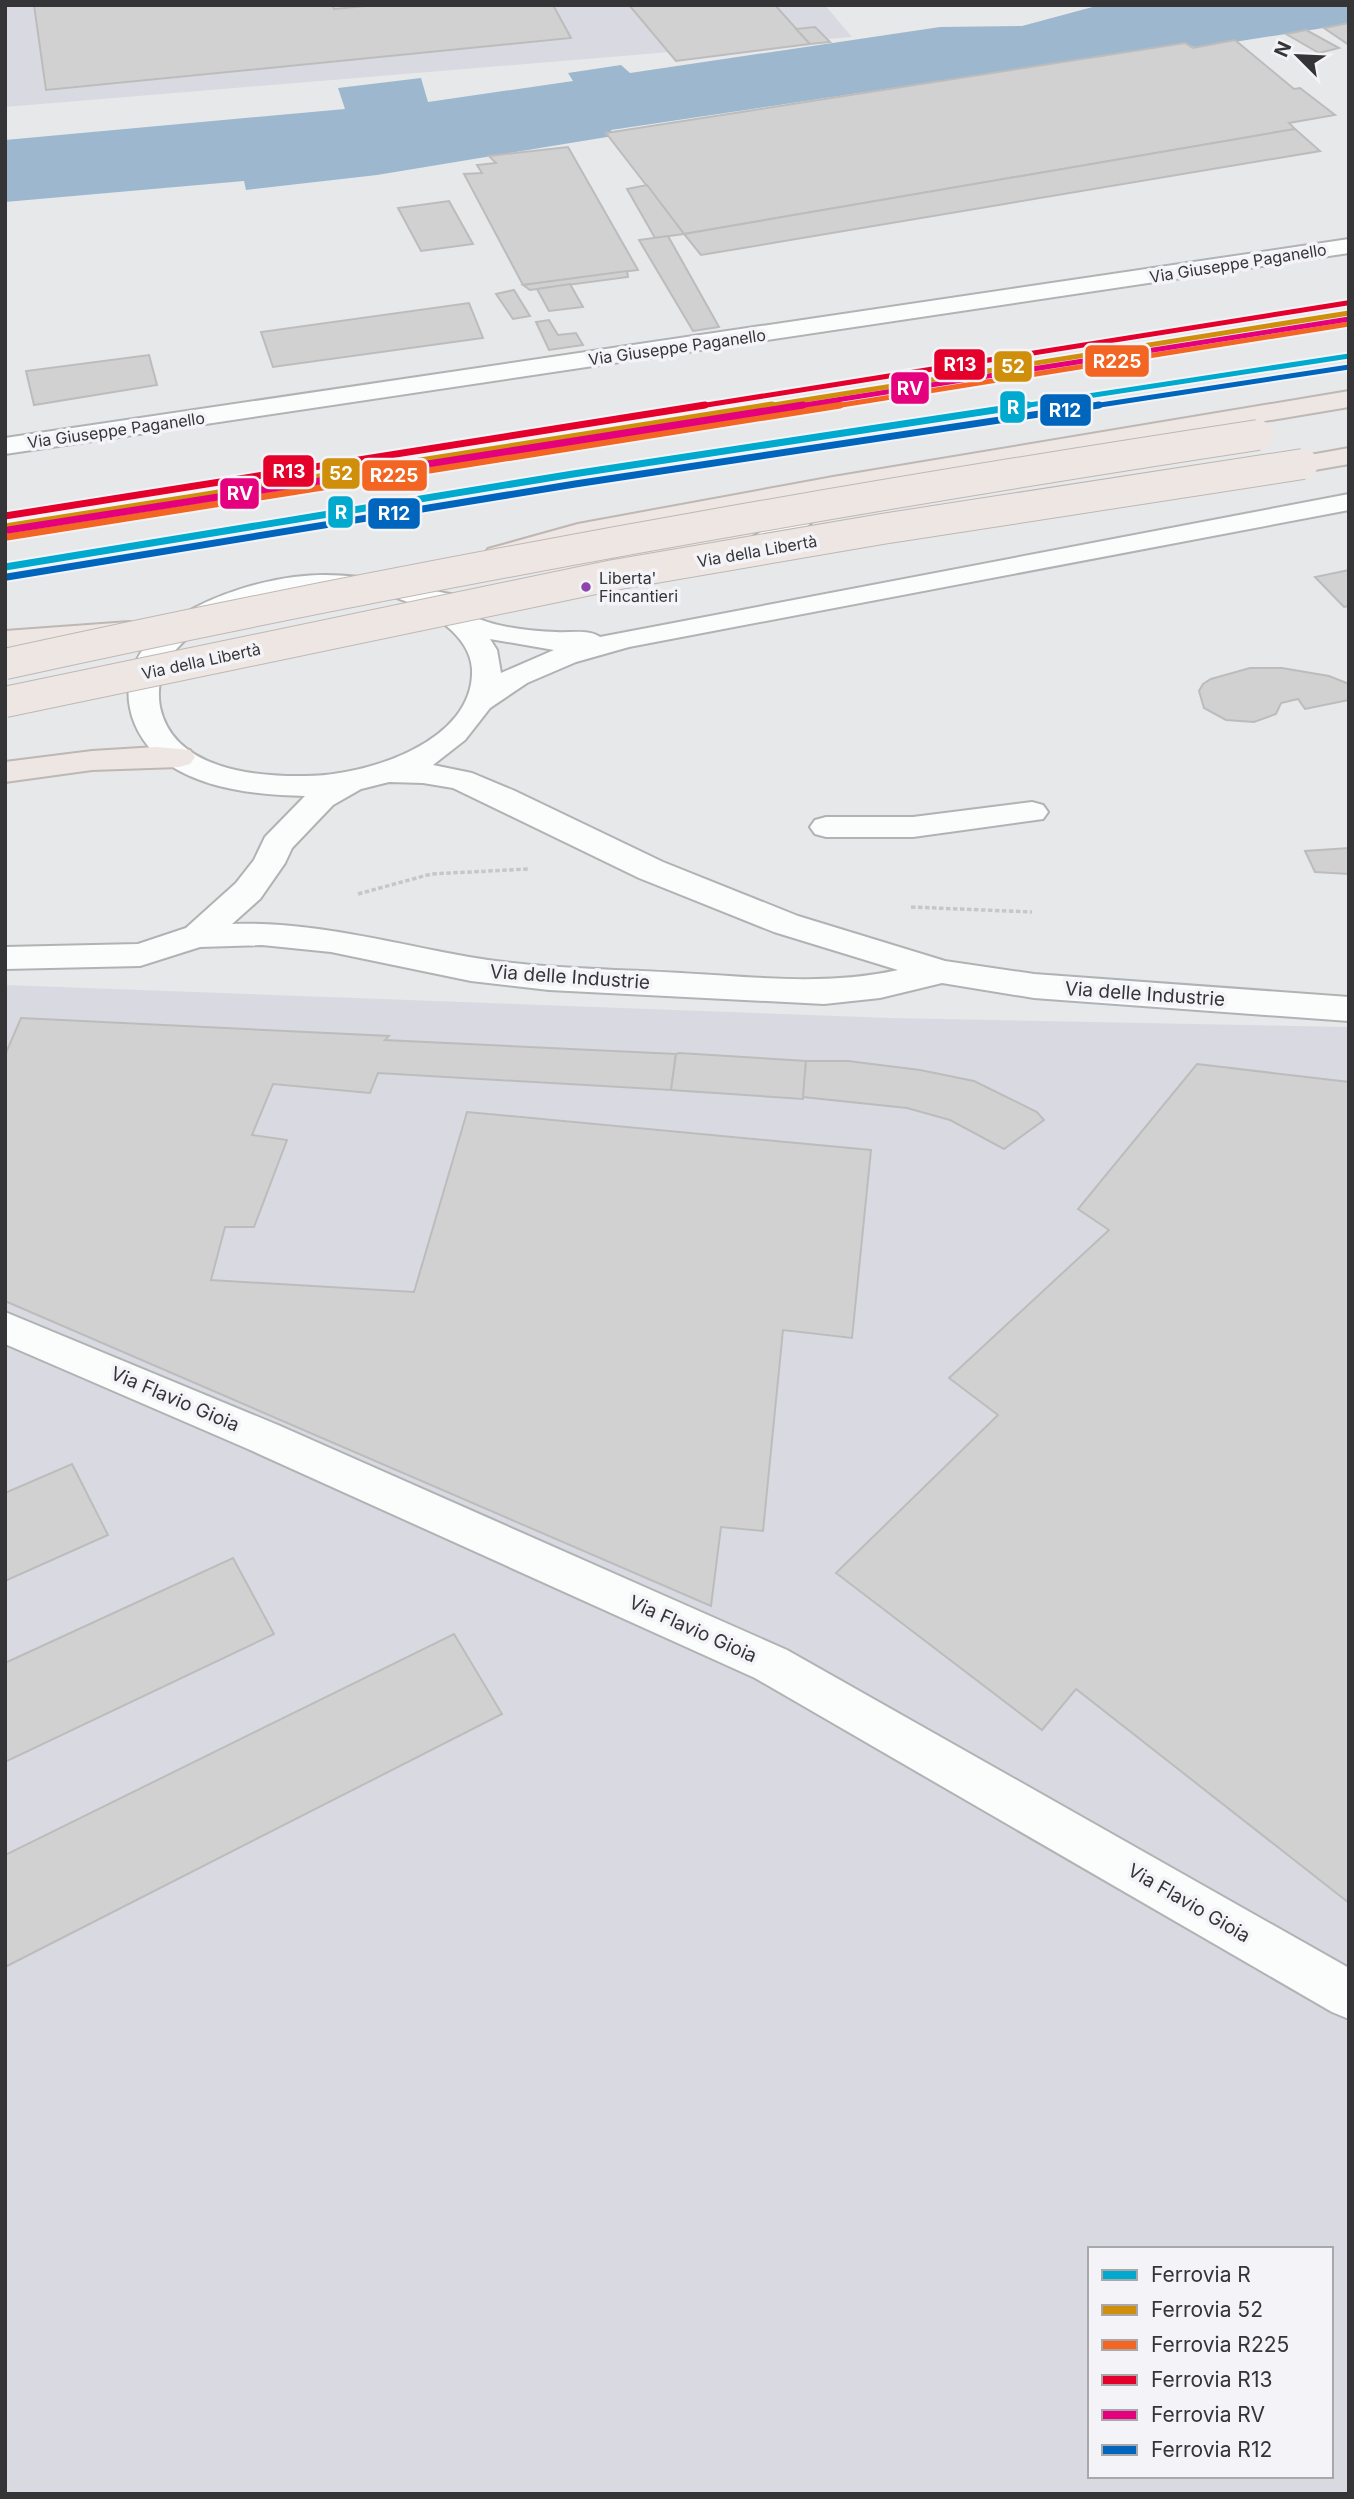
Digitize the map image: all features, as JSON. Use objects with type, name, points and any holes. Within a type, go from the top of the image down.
[{"type":"highway","points":[[379,587],[465,566],[578,532],[833,485],[1349,399]]},
{"type":"highway","name":"Via della Libertà","points":[[5,664],[386,583],[795,508],[1349,422]]},
{"type":"highway","name":"Via della Libertà","points":[[5,702],[614,575],[882,529],[1349,456]]},
{"type":"highway","points":[[5,640],[170,625],[202,614]]},
{"type":"highway","points":[[5,772],[65,761],[122,756],[179,757]]},
{"type":"street","name":"Via Giuseppe Paganello","points":[[5,446],[1349,246]]},
{"type":"street","points":[[833,485],[792,526],[743,555],[704,568],[504,606],[459,606],[379,587],[334,583],[287,586],[243,597],[202,614],[168,639],[146,669],[141,701],[152,731],[179,757],[218,775],[271,786],[329,785],[369,777],[423,757],[453,736],[473,712],[516,677],[565,656],[625,639],[1349,502]]},
{"type":"street","points":[[419,598],[451,614],[459,622],[510,637],[560,643],[625,639]]},
{"type":"street","name":"Via delle Industrie","points":[[459,622],[473,635],[485,659],[486,685],[473,712],[471,754],[482,775],[504,798]]},
{"type":"street","name":"Via delle Industrie","points":[[198,936],[248,891],[270,863],[277,844],[322,798],[369,777],[423,773],[461,780],[504,798],[651,870],[786,924],[943,972],[1034,986],[1349,1009]]},
{"type":"street","points":[[241,780],[266,799],[275,815],[277,844]]},
{"type":"street","points":[[826,827],[913,827],[1031,812]]},
{"type":"street","name":"Via delle Industrie","points":[[5,958],[140,955],[198,936],[262,934],[331,941],[471,969],[549,978],[824,992],[880,986],[943,972]]},
{"type":"street","name":"Via Flavio Gioia","points":[[5,1326],[263,1437],[771,1664],[1349,1995]]},
{"type":"path","points":[[347,897],[431,874],[526,871],[586,839]]},
{"type":"shaded area","points":[[5,5],[825,5],[852,37],[5,107]]},
{"type":"shaded area","points":[[5,985],[892,1018],[1349,1027],[1349,2494],[5,2494]]},
{"type":"water","points":[[1100,5],[1349,5],[1349,24],[1196,48],[1187,44],[611,130],[613,136],[377,175],[246,190],[244,181],[5,202],[5,140],[345,109],[338,88],[421,78],[428,102],[573,81],[568,73],[621,65],[630,73],[940,27],[1022,26]]},
{"type":"building","points":[[34,5],[332,5],[334,9],[377,5],[553,5],[571,38],[46,90]]},
{"type":"building","points":[[629,5],[775,5],[810,44],[676,61]]},
{"type":"building","points":[[1349,23],[1349,45],[1324,28]]},
{"type":"building","points":[[815,27],[830,42],[810,44],[796,29]]},
{"type":"building","points":[[1306,30],[1339,48],[1319,53],[1286,34]]},
{"type":"building","points":[[1235,40],[1294,89],[1300,88],[1335,115],[1289,123],[1295,129],[684,234],[606,133],[1185,43],[1193,48]]},
{"type":"building","points":[[1295,129],[1320,151],[701,255],[684,234]]},
{"type":"building","points":[[568,147],[638,270],[523,285],[464,174],[482,173],[477,165],[496,163],[489,156]]},
{"type":"building","points":[[647,185],[684,234],[655,238],[627,189]]},
{"type":"building","points":[[449,201],[473,244],[421,251],[398,208]]},
{"type":"building","points":[[668,236],[719,327],[693,331],[639,240]]},
{"type":"building","points":[[627,271],[628,277],[530,290],[523,285]]},
{"type":"building","points":[[570,284],[583,307],[549,311],[537,289]]},
{"type":"building","points":[[514,290],[530,316],[513,319],[496,294]]},
{"type":"building","points":[[469,303],[483,338],[273,367],[261,332]]},
{"type":"building","points":[[549,320],[558,335],[576,333],[583,345],[549,350],[536,322]]},
{"type":"building","points":[[149,355],[157,385],[34,405],[26,371]]},
{"type":"building","points":[[1349,570],[1349,606],[1344,607],[1315,577]]},
{"type":"building","points":[[1250,668],[1282,668],[1329,676],[1349,684],[1349,700],[1305,709],[1298,699],[1281,703],[1276,714],[1254,722],[1226,720],[1204,708],[1199,691],[1203,684],[1211,679]]},
{"type":"building","points":[[1349,848],[1349,874],[1315,872],[1305,851]]},
{"type":"building","points":[[21,1018],[389,1036],[385,1040],[676,1054],[671,1090],[378,1073],[370,1093],[273,1084],[252,1135],[287,1140],[254,1227],[225,1227],[211,1280],[414,1292],[467,1112],[871,1150],[852,1338],[783,1330],[763,1531],[721,1527],[711,1606],[5,1301],[5,1055]]},
{"type":"building","points":[[676,1054],[806,1061],[803,1099],[671,1090]]},
{"type":"building","points":[[806,1061],[848,1061],[920,1070],[974,1081],[1037,1112],[1044,1120],[1004,1149],[950,1120],[907,1108],[803,1097]]},
{"type":"building","points":[[1197,1064],[1349,1082],[1349,1903],[1076,1689],[1042,1730],[836,1573],[998,1415],[949,1378],[1109,1230],[1078,1209]]},
{"type":"building","points":[[72,1464],[108,1535],[5,1581],[5,1493]]},
{"type":"building","points":[[233,1558],[274,1634],[5,1762],[5,1663]]},
{"type":"building","points":[[454,1634],[502,1714],[5,1967],[5,1855]]},
{"type":"rail line","name":"R13","points":[[5,516],[1347,303]]},
{"type":"rail line","name":"52","points":[[5,527],[1349,313]]},
{"type":"rail line","name":"RV","points":[[8,530],[1349,319]]},
{"type":"rail line","name":"R225","points":[[7,537],[1349,324]]},
{"type":"rail line","name":"R","points":[[5,567],[573,474],[1349,356]]},
{"type":"rail line","name":"R12","points":[[7,577],[575,484],[1349,367]]},
{"type":"place","name":"Liberta' Fincantieri","points":[[586,587]]}]
